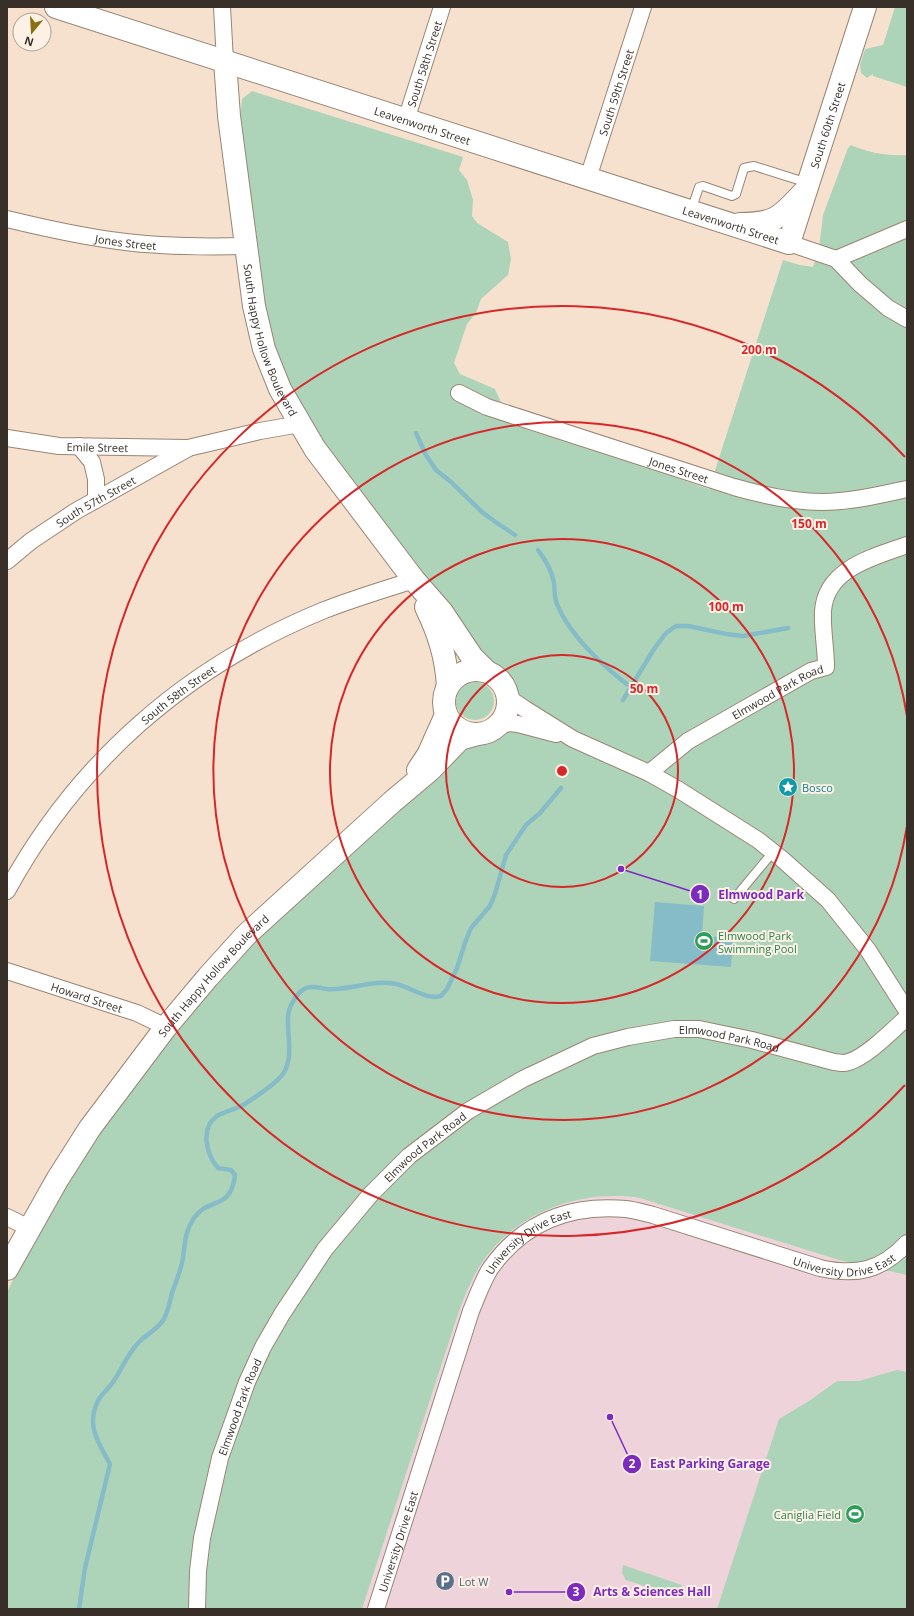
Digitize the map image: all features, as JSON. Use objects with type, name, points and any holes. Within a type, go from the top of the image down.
[{"type":"street","name":"Leavenworth Street","points":[[56,7],[225,60],[406,120],[789,243]]},
{"type":"street","points":[[222,7],[225,60]]},
{"type":"street","name":"South 58th Street","points":[[406,120],[442,7]]},
{"type":"street","name":"South 59th Street","points":[[588,178],[643,7]]},
{"type":"street","name":"South 60th Street","points":[[789,243],[865,7]]},
{"type":"street","name":"South Happy Hollow Boulevard","points":[[225,60],[229,116],[254,306],[264,349],[280,389],[315,449],[414,580],[437,606],[472,657],[486,671]]},
{"type":"street","points":[[728,224],[758,224],[775,219],[787,211],[808,186]]},
{"type":"street","name":"Jones Street","points":[[7,219],[58,232],[119,241],[178,246],[246,246]]},
{"type":"street","points":[[836,259],[907,229]]},
{"type":"street","points":[[789,243],[836,259],[860,284],[888,308],[907,319]]},
{"type":"street","name":"Jones Street","points":[[459,393],[487,407],[734,488],[771,497],[806,502],[828,502],[869,497],[907,489]]},
{"type":"street","points":[[188,448],[260,431],[300,424]]},
{"type":"street","name":"Emile Street","points":[[7,438],[59,446],[188,448]]},
{"type":"street","points":[[79,446],[92,462],[96,479],[96,500]]},
{"type":"street","name":"South 57th Street","points":[[7,560],[76,510],[188,448]]},
{"type":"street","name":"Elmwood Park Road","points":[[649,773],[688,741],[713,725],[811,671],[826,667],[823,610],[825,600],[834,582],[844,572],[859,563],[907,545]]},
{"type":"street","name":"South Happy Hollow Boulevard","points":[[414,580],[434,624],[442,646],[447,665],[448,686]]},
{"type":"street","name":"South 58th Street","points":[[7,891],[23,861],[54,815],[101,760],[121,739],[154,710],[192,681],[234,654],[278,630],[363,595],[414,580]]},
{"type":"street","points":[[573,739],[513,723],[508,723],[484,732],[468,733],[459,730],[451,723],[446,715],[444,695],[448,686],[455,677],[464,672],[475,670],[486,671],[495,676],[502,683],[513,700],[573,739],[649,773],[679,790],[758,840],[828,900],[868,950],[907,1012]]},
{"type":"street","points":[[484,732],[500,723],[506,714],[508,703],[507,692]]},
{"type":"street","points":[[392,802],[428,755],[446,715]]},
{"type":"street","name":"South Happy Hollow Boulevard","points":[[7,1269],[57,1180],[90,1128],[166,1027],[246,935],[392,802],[430,770],[460,739],[484,732]]},
{"type":"street","name":"Howard Street","points":[[7,971],[137,1013],[166,1027]]},
{"type":"street","name":"Elmwood Park Road","points":[[197,1609],[198,1571],[202,1538],[210,1496],[220,1458],[248,1382],[282,1314],[325,1249],[371,1194],[409,1156],[468,1111],[523,1079],[593,1046],[674,1028],[699,1029],[745,1038],[844,1063],[856,1059],[871,1049],[907,1017]]},
{"type":"street","name":"University Drive East","points":[[376,1609],[471,1311],[490,1270],[515,1241],[531,1229],[564,1213],[597,1209],[627,1209],[653,1215],[820,1268],[844,1272],[869,1269],[888,1261],[907,1243]]},
{"type":"street","points":[[7,1217],[29,1228]]},
{"type":"lane","points":[[691,212],[699,187],[703,186],[732,196],[736,194],[744,168],[747,166],[754,166],[808,186]]},
{"type":"lane","points":[[734,899],[773,852]]},
{"type":"shaded area","points":[[608,1195],[640,1198],[839,1260],[907,1275],[907,1609],[362,1609],[459,1311],[471,1281],[481,1263],[491,1251],[519,1225],[537,1214],[566,1202]]},
{"type":"green space","points":[[895,7],[907,7],[907,87],[873,76],[873,74],[867,78],[861,73],[860,65],[865,49],[883,45]]},
{"type":"green space","points":[[252,91],[463,157],[459,170],[467,180],[473,200],[472,216],[477,223],[508,242],[511,259],[508,275],[481,299],[476,313],[467,324],[454,363],[460,374],[495,389],[509,420],[709,489],[783,260],[813,267],[819,248],[823,215],[848,148],[851,145],[878,153],[907,155],[907,1275],[839,1260],[640,1198],[617,1196],[595,1197],[573,1201],[551,1208],[512,1230],[495,1246],[481,1264],[466,1293],[362,1609],[7,1609],[7,1292],[56,1194],[154,1057],[171,1039],[232,965],[258,938],[460,748],[505,731],[520,699],[512,690],[509,681],[503,672],[478,656],[412,572],[287,390],[264,311],[240,119],[242,99]]},
{"type":"green space","points":[[471,682],[479,682],[486,685],[491,690],[494,701],[491,712],[486,717],[479,720],[471,720],[464,717],[459,712],[456,705],[456,697],[459,690],[464,685]]},
{"type":"green space","points":[[897,1370],[907,1372],[907,1609],[717,1609],[779,1419],[809,1401],[837,1381],[859,1381]]},
{"type":"green space","points":[[623,1565],[682,1585],[679,1597],[626,1580],[622,1573]]},
{"type":"water","points":[[655,902],[704,906],[702,936],[733,938],[731,967],[650,961]]},
{"type":"waterway","points":[[416,433],[426,455],[436,470],[451,482],[482,512],[515,535]]},
{"type":"waterway","points":[[538,550],[550,569],[554,583],[556,602],[570,628],[600,661],[632,688]]},
{"type":"waterway","points":[[623,700],[654,649],[666,633],[676,626],[688,626],[743,636],[788,628]]},
{"type":"waterway","points":[[79,1609],[85,1568],[110,1464],[95,1433],[93,1425],[95,1408],[99,1399],[113,1382],[135,1346],[159,1326],[164,1319],[181,1267],[187,1232],[194,1218],[206,1207],[224,1199],[229,1194],[233,1186],[235,1175],[231,1170],[218,1168],[210,1156],[207,1141],[208,1127],[217,1116],[245,1104],[271,1086],[283,1074],[289,1054],[288,1014],[296,996],[306,988],[314,987],[336,989],[387,983],[396,984],[424,995],[435,997],[441,996],[447,989],[457,968],[471,928],[490,906],[506,855],[526,825],[540,813],[561,788]]},
{"type":"place","name":"Bosco","points":[[788,787]]},
{"type":"place","name":"Elmwood Park","points":[[621,869]]},
{"type":"place","name":"Elmwood Park Swimming Pool","points":[[704,941]]},
{"type":"place","name":"East Parking Garage","points":[[610,1417]]},
{"type":"place","name":"Caniglia Field","points":[[855,1514]]},
{"type":"place","name":"Lot W","points":[[445,1581]]},
{"type":"place","name":"Arts & Sciences Hall","points":[[509,1592]]}]
